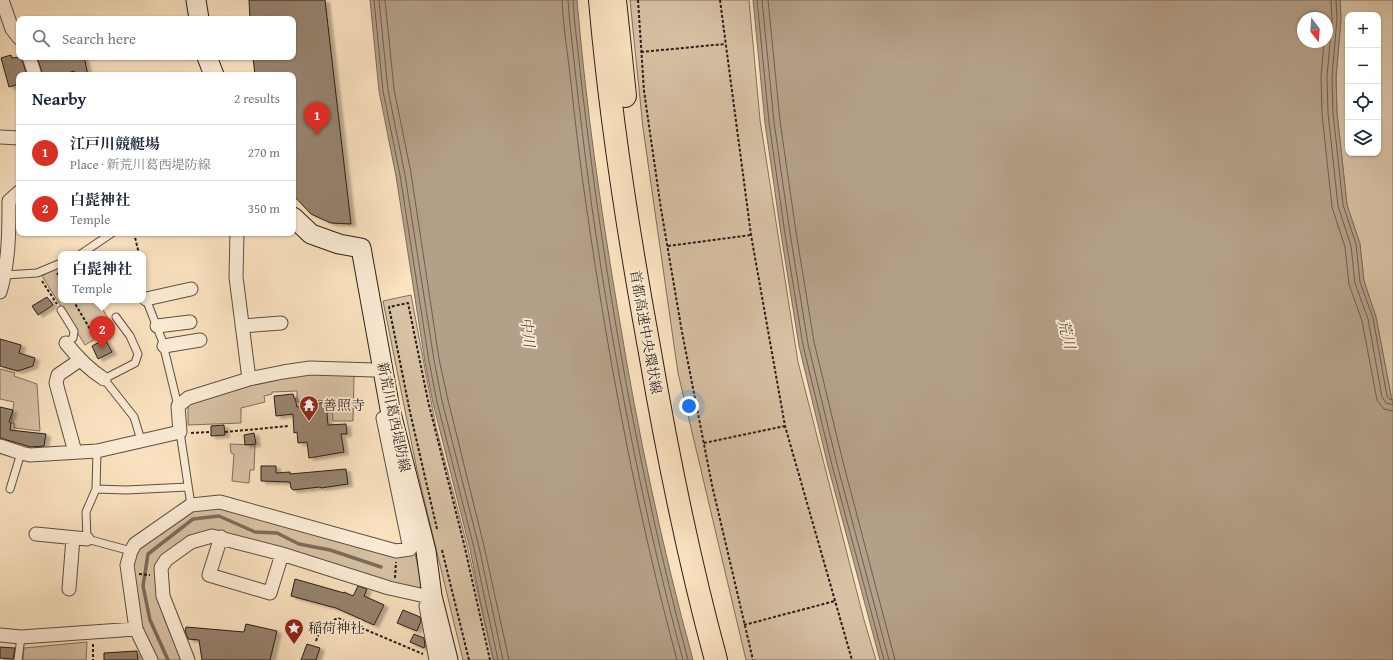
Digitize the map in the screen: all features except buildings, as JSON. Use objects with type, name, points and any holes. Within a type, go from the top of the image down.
[{"type":"highway","name":"首都高速中央環状線","points":[[600,0],[615,143],[629,236],[657,396],[691,563],[716,660]]},
{"type":"highway","name":"首都高速中央環状線","points":[[615,0],[629,139],[656,311],[706,560],[730,660]]},
{"type":"main road","points":[[196,0],[199,16]]},
{"type":"main road","points":[[208,60],[213,72]]},
{"type":"main road","points":[[296,220],[311,234],[339,244],[354,246]]},
{"type":"main road","name":"新荒川葛西堤防線","points":[[354,246],[361,248],[390,409],[391,431],[426,551],[429,596],[440,660]]},
{"type":"street","points":[[2,0],[12,29],[16,34]]},
{"type":"street","points":[[30,60],[35,72]]},
{"type":"street","points":[[0,137],[16,138]]},
{"type":"street","points":[[0,292],[5,275],[9,237],[9,201],[16,195]]},
{"type":"street","points":[[237,236],[236,277],[250,379]]},
{"type":"street","points":[[151,660],[136,629],[127,565],[131,551],[135,544],[191,506],[220,502],[396,551],[410,549],[391,431],[374,370],[354,246]]},
{"type":"street","points":[[146,299],[191,289]]},
{"type":"street","points":[[157,326],[190,322]]},
{"type":"street","points":[[242,326],[281,323]]},
{"type":"street","points":[[164,346],[200,340]]},
{"type":"street","points":[[66,343],[80,360],[93,372],[104,379]]},
{"type":"street","points":[[75,452],[56,383],[58,375],[80,360]]},
{"type":"street","points":[[0,446],[20,454],[30,455],[97,451],[141,440],[180,433],[178,406],[188,398],[250,379],[310,368],[374,370]]},
{"type":"street","points":[[36,534],[87,539]]},
{"type":"street","points":[[188,660],[162,596],[161,568],[166,560],[192,542],[212,536],[221,537],[282,554],[394,589],[429,596]]},
{"type":"street","points":[[221,537],[209,575],[270,593],[282,554]]},
{"type":"street","points":[[69,589],[73,538]]},
{"type":"street","points":[[0,634],[21,637],[136,629]]},
{"type":"lane","points":[[85,251],[108,236]]},
{"type":"lane","points":[[5,275],[37,273],[58,264]]},
{"type":"lane","points":[[146,299],[164,346],[178,406]]},
{"type":"lane","points":[[61,310],[74,331],[73,338],[66,343]]},
{"type":"lane","points":[[116,317],[130,336],[138,354],[135,363],[104,379],[134,417],[141,440]]},
{"type":"lane","points":[[180,433],[191,506]]},
{"type":"lane","points":[[97,451],[96,488],[86,512],[87,539],[131,551]]},
{"type":"lane","points":[[10,489],[20,454]]},
{"type":"lane","points":[[96,488],[126,490],[188,488]]},
{"type":"lane","points":[[18,660],[21,637]]},
{"type":"path","points":[[638,0],[644,91],[682,332],[704,443],[753,660]]},
{"type":"path","points":[[720,0],[751,235],[785,426],[852,660]]},
{"type":"path","points":[[641,52],[725,44]]},
{"type":"path","points":[[668,246],[751,235]]},
{"type":"path","points":[[135,236],[138,251]]},
{"type":"path","points":[[37,273],[61,310]]},
{"type":"path","points":[[75,303],[94,336]]},
{"type":"path","points":[[437,529],[410,412],[389,307],[408,303],[428,401],[464,544],[490,660]]},
{"type":"path","points":[[225,432],[289,426]]},
{"type":"path","points":[[704,443],[785,426]]},
{"type":"path","points":[[180,433],[211,432]]},
{"type":"path","points":[[441,545],[469,660]]},
{"type":"path","points":[[394,589],[396,551]]},
{"type":"path","points":[[128,573],[162,576]]},
{"type":"path","points":[[744,625],[835,601]]},
{"type":"path","points":[[316,641],[322,625],[338,618],[440,660]]},
{"type":"path","points":[[92,639],[93,660]]},
{"type":"shaded area","points":[[630,0],[749,0],[760,120],[798,362],[864,620],[876,660],[746,660],[678,373],[643,128]]},
{"type":"shaded area","points":[[1340,0],[1393,0],[1393,406],[1376,317],[1364,281],[1360,244],[1347,205],[1337,113],[1336,77],[1341,19]]},
{"type":"shaded area","points":[[58,267],[58,302],[42,276]]},
{"type":"shaded area","points":[[411,295],[436,427],[467,545],[493,660],[463,660],[417,470],[383,301]]},
{"type":"shaded area","points":[[59,303],[99,303],[114,328],[85,345]]},
{"type":"shaded area","points":[[0,369],[15,373],[14,376],[37,384],[40,431],[14,428],[14,423],[11,423],[14,402],[0,399]]},
{"type":"shaded area","points":[[303,374],[354,376],[353,421],[333,421],[331,400],[297,402],[297,391],[272,392],[272,394],[264,396],[265,402],[241,408],[241,423],[188,425],[188,406],[195,401],[255,383]]},
{"type":"shaded area","points":[[230,444],[255,445],[254,470],[250,470],[249,483],[232,481],[234,454],[231,453]]},
{"type":"shaded area","points":[[220,505],[394,555],[415,554],[424,591],[394,587],[217,533],[155,572],[161,606],[168,628],[182,660],[155,660],[139,628],[130,572],[134,552],[191,508]]},
{"type":"shaded area","points":[[87,642],[86,660],[23,660],[24,648]]},
{"type":"water","name":"中川","points":[[370,0],[577,0],[595,159],[626,360],[661,532],[693,660],[494,660],[470,549],[433,403],[425,362],[396,176],[379,91]]},
{"type":"water","name":"荒川","points":[[753,0],[1340,0],[1341,19],[1336,77],[1337,113],[1347,205],[1360,244],[1364,281],[1376,317],[1393,406],[1393,660],[880,660],[828,466],[799,346],[765,123]]},
{"type":"waterway","points":[[168,660],[150,620],[143,586],[148,554],[193,519],[219,516],[255,532],[277,533],[299,544],[330,550],[381,567]]},
{"type":"place","name":"江戸川競艇場","points":[[317,135]]},
{"type":"place","name":"白髭神社","points":[[102,349]]},
{"type":"place","name":"善照寺","points":[[309,422]]},
{"type":"place","name":"稲荷神社","points":[[294,645]]}]
